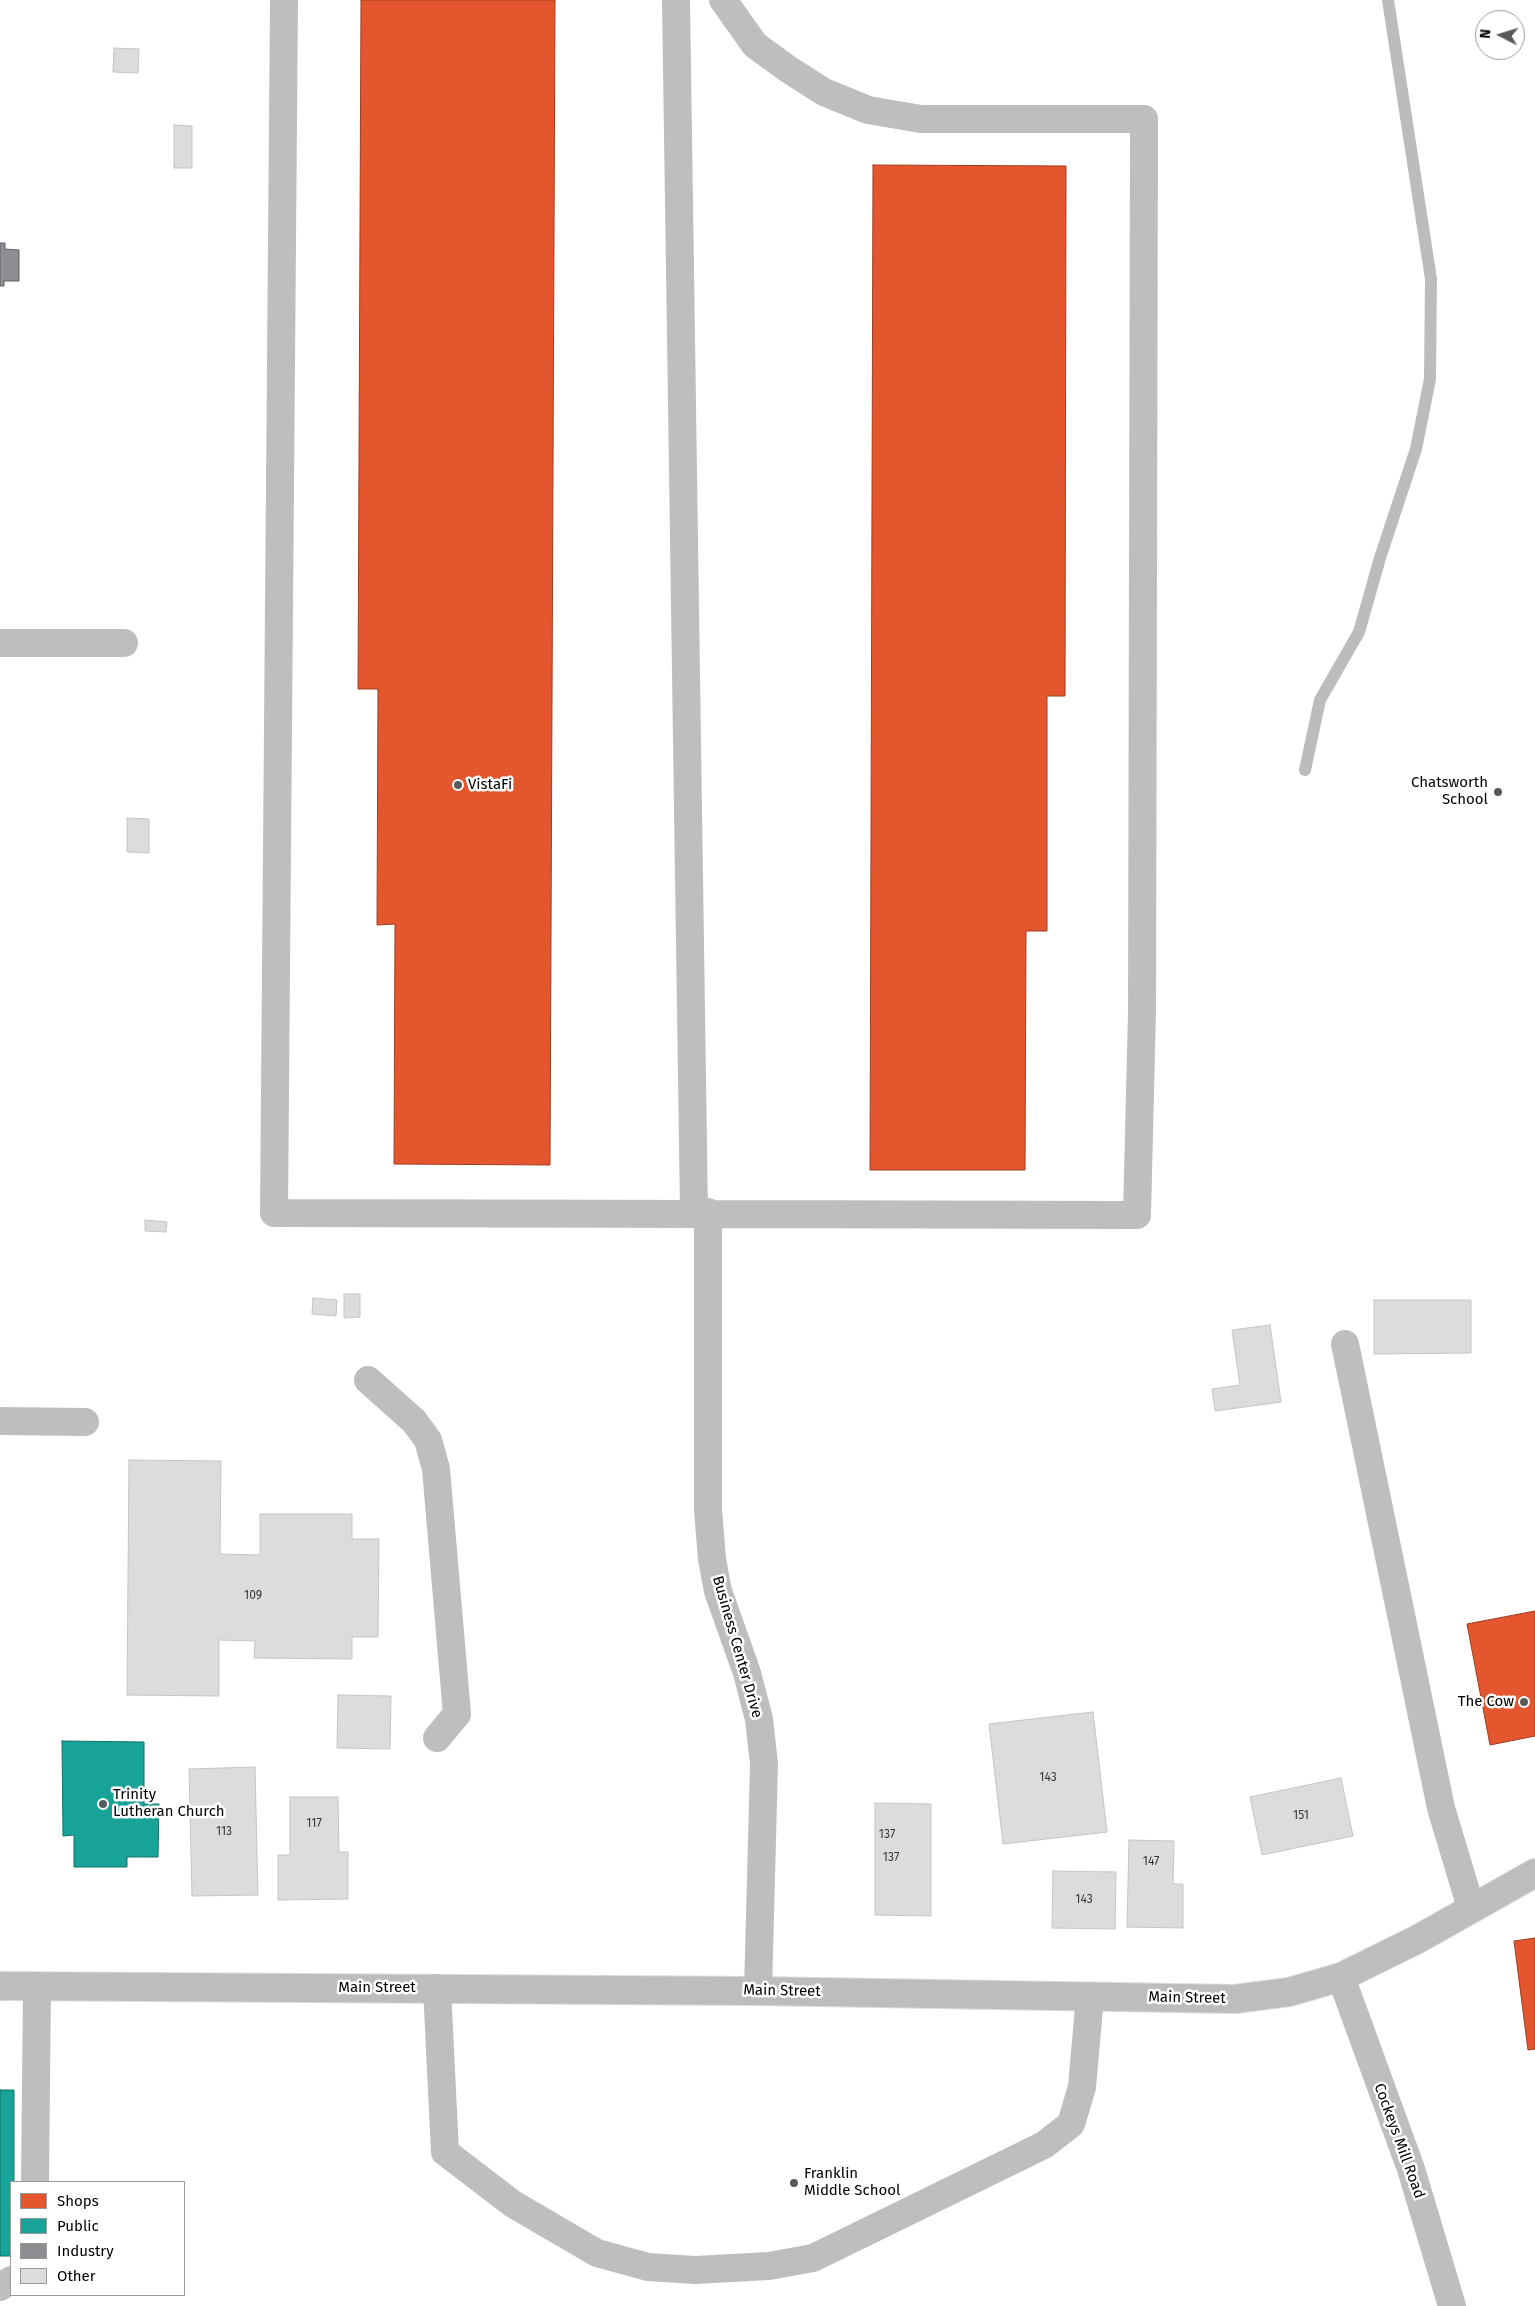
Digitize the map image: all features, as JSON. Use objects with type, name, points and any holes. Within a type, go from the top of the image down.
[{"type":"main road","name":"Main Street","points":[[0,1986],[758,1991],[1235,1999],[1289,1992],[1341,1977],[1418,1938],[1535,1873]]},
{"type":"street","points":[[284,0],[274,1213],[701,1212],[1137,1215],[1142,1012],[1144,119],[921,119],[868,110],[824,92],[755,45],[724,0]]},
{"type":"street","name":"Business Center Drive","points":[[676,0],[708,1510],[712,1559],[718,1591],[748,1673],[759,1719],[764,1764],[758,1991]]},
{"type":"street","points":[[0,642],[124,642]]},
{"type":"street","points":[[1345,1344],[1441,1808],[1471,1908]]},
{"type":"street","points":[[368,1380],[414,1421],[428,1440],[436,1470],[457,1714],[437,1738]]},
{"type":"street","points":[[0,1421],[84,1422]]},
{"type":"street","name":"Cockeys Mill Road","points":[[1341,1977],[1410,2169],[1452,2306]]},
{"type":"street","points":[[36,2181],[37,1986]]},
{"type":"street","points":[[437,1988],[445,2152],[513,2204],[597,2253],[648,2267],[695,2270],[770,2266],[813,2258],[1044,2145],[1071,2124],[1080,2096],[1090,1996]]},
{"type":"building: Shops","points":[[361,0],[555,0],[550,1165],[394,1164],[395,924],[377,925],[378,689],[358,689]]},
{"type":"building: Shops","points":[[873,165],[1066,166],[1065,696],[1047,696],[1047,931],[1026,931],[1025,1170],[870,1170]]},
{"type":"building: Shops","points":[[1535,1611],[1535,1736],[1490,1745],[1467,1624]]},
{"type":"building: Shops","points":[[1535,1938],[1535,2049],[1528,2050],[1514,1941]]},
{"type":"building: Public","name":"Trinity Lutheran Church","points":[[62,1741],[144,1742],[144,1804],[159,1804],[158,1857],[127,1857],[127,1867],[74,1867],[74,1835],[63,1836]]},
{"type":"building: Public","points":[[0,2090],[14,2090],[14,2181],[10,2181],[10,2256],[0,2256]]},
{"type":"building: Industry","points":[[0,243],[5,243],[5,249],[19,250],[19,281],[4,281],[4,286],[0,286]]},
{"type":"building: Other","points":[[114,48],[139,49],[138,73],[113,72]]},
{"type":"building: Other","points":[[174,125],[192,126],[192,168],[174,168]]},
{"type":"building: Other","points":[[127,818],[149,819],[149,853],[127,852]]},
{"type":"building: Other","points":[[145,1220],[167,1222],[166,1232],[145,1231]]},
{"type":"building: Other","points":[[344,1294],[360,1294],[360,1317],[344,1318]]},
{"type":"building: Other","points":[[313,1298],[337,1300],[336,1316],[312,1314]]},
{"type":"building: Other","points":[[1374,1300],[1471,1300],[1471,1353],[1374,1354]]},
{"type":"building: Other","points":[[1270,1325],[1281,1402],[1215,1411],[1212,1389],[1240,1385],[1232,1330]]},
{"type":"building: Other","points":[[129,1460],[221,1461],[220,1554],[260,1555],[260,1514],[352,1514],[352,1539],[379,1539],[378,1637],[352,1637],[352,1659],[254,1658],[255,1641],[219,1640],[219,1696],[127,1695]]},
{"type":"building: Other","points":[[338,1695],[391,1696],[390,1749],[337,1748]]},
{"type":"building: Other","points":[[1093,1712],[1107,1832],[1003,1844],[989,1724]]},
{"type":"building: Other","points":[[255,1767],[258,1895],[192,1896],[189,1769]]},
{"type":"building: Other","points":[[1341,1778],[1353,1836],[1262,1855],[1250,1797]]},
{"type":"building: Other","points":[[290,1797],[338,1797],[339,1852],[348,1852],[348,1899],[278,1900],[278,1855],[290,1855]]},
{"type":"building: Other","points":[[875,1803],[931,1804],[931,1916],[875,1915]]},
{"type":"building: Other","points":[[1129,1840],[1174,1841],[1173,1884],[1183,1884],[1183,1928],[1127,1927]]},
{"type":"building: Other","points":[[1053,1871],[1116,1872],[1115,1929],[1052,1928]]},
{"type":"waterway","points":[[1305,770],[1320,700],[1359,632],[1380,558],[1416,449],[1430,379],[1431,279],[1388,0]]},
{"type":"place","name":"VistaFi","points":[[458,785]]},
{"type":"place","name":"Chatsworth School","points":[[1498,792]]},
{"type":"place","name":"The Cow","points":[[1524,1702]]},
{"type":"place","name":"Trinity Lutheran Church","points":[[103,1804]]},
{"type":"place","name":"Franklin Middle School","points":[[794,2183]]}]
